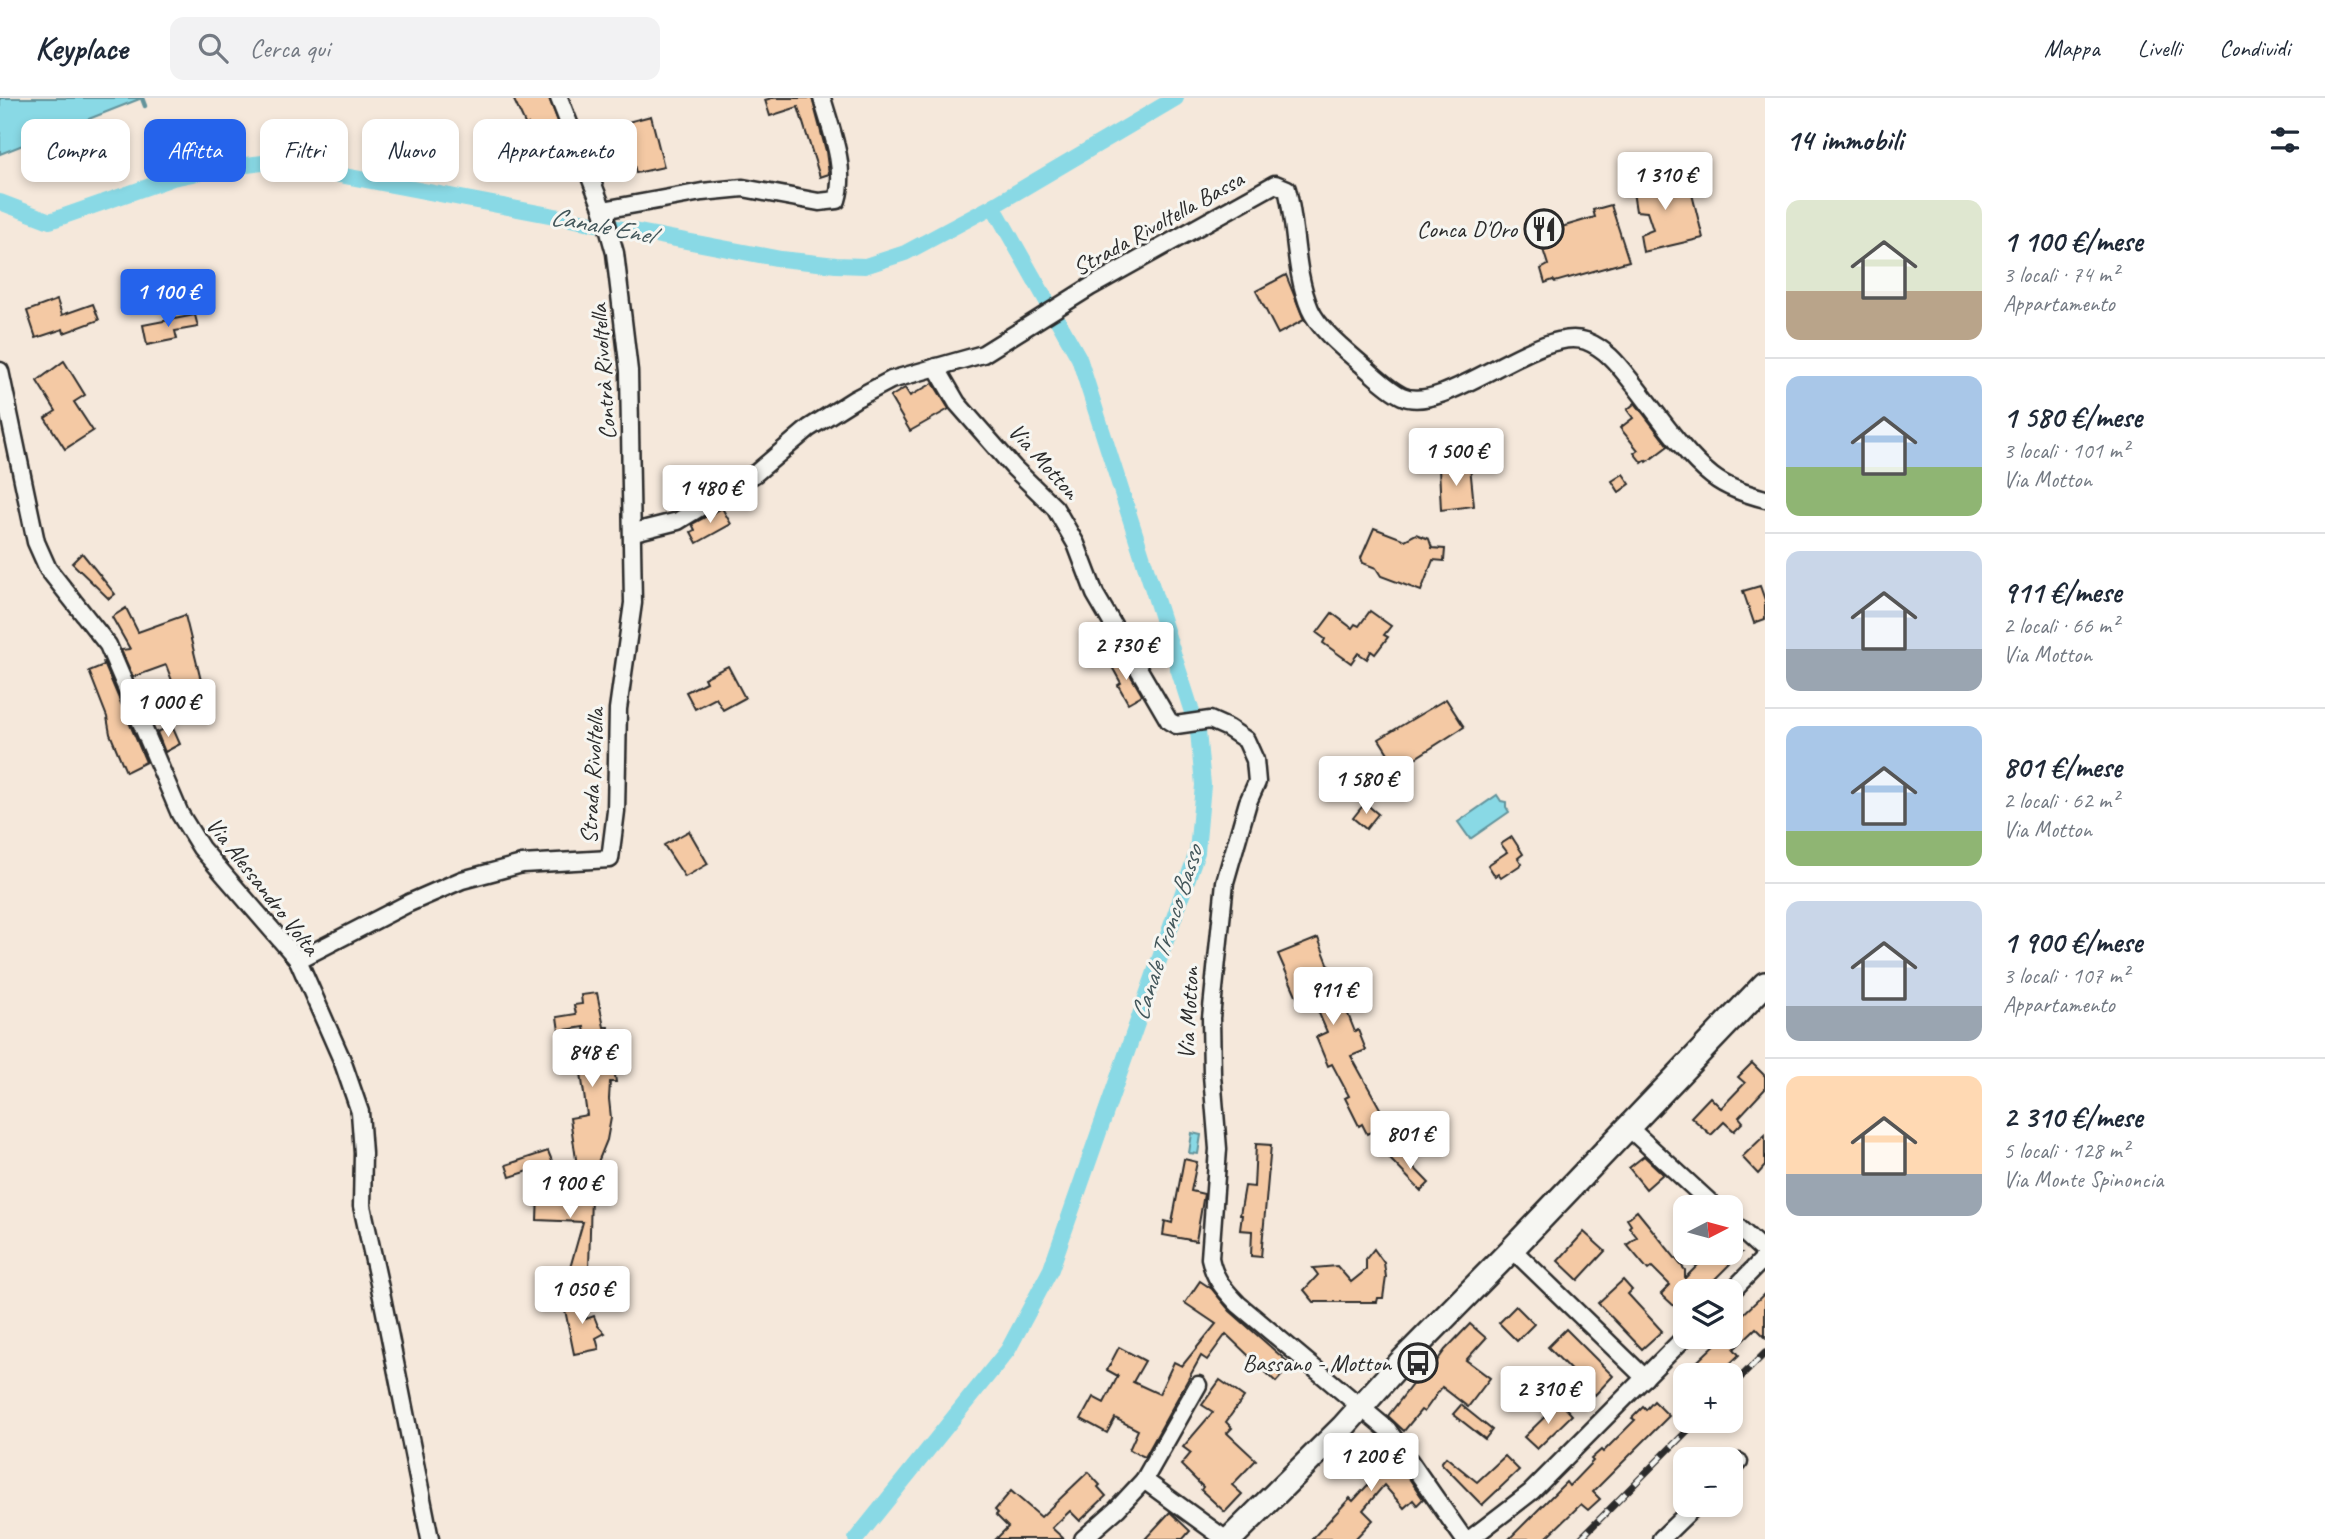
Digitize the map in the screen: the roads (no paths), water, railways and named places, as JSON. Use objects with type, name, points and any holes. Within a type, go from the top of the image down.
[{"type":"main road","points":[[1230,1539],[1343,1427],[1359,1407],[1765,985]]},
{"type":"street","name":"Contrà Rivoltella","points":[[559,98],[603,210],[615,253],[629,371],[634,532]]},
{"type":"street","points":[[603,210],[702,192],[743,188],[819,202],[837,200],[842,185],[838,157],[822,98]]},
{"type":"street","name":"Strada Rivoltella Bassa","points":[[634,532],[678,521],[756,473],[809,428],[855,399],[891,380],[983,354],[1060,305],[1275,184],[1287,189],[1292,207],[1302,286],[1311,312],[1339,345],[1403,397],[1425,398],[1453,389],[1560,339],[1584,340],[1607,352],[1687,450],[1712,476],[1740,492],[1765,499]]},
{"type":"street","name":"Via Motton","points":[[936,367],[957,403],[1014,468],[1055,508],[1076,544],[1095,594],[1169,721],[1176,725],[1210,720],[1246,740],[1255,760],[1257,782],[1248,802],[1225,882],[1211,1018],[1218,1149],[1210,1258],[1213,1271],[1218,1283],[1238,1304],[1388,1430],[1465,1539]]},
{"type":"street","name":"Via Alessandro Volta","points":[[0,371],[36,542],[48,569],[108,645],[180,814],[201,848],[298,960],[342,1060],[360,1112],[362,1206],[430,1539]]},
{"type":"street","name":"Strada Rivoltella","points":[[298,960],[398,908],[462,880],[522,864],[610,859],[616,811],[618,709],[633,603],[634,532]]},
{"type":"street","points":[[1628,1127],[1702,1195]]},
{"type":"street","points":[[1743,1233],[1765,1255],[1743,1279]]},
{"type":"street","points":[[1512,1250],[1645,1378]]},
{"type":"street","points":[[1470,1539],[1531,1492],[1673,1349]]},
{"type":"street","points":[[1083,1539],[1144,1480],[1198,1385]]},
{"type":"street","points":[[1144,1480],[1225,1539]]},
{"type":"street","points":[[1661,1539],[1684,1517]]},
{"type":"water","points":[[0,98],[142,98],[89,119],[21,119],[21,146],[0,154]]},
{"type":"water","points":[[1497,795],[1501,801],[1506,802],[1509,812],[1470,839],[1458,822]]},
{"type":"water","points":[[1192,1133],[1201,1135],[1198,1154],[1189,1153]]},
{"type":"waterway","name":"Canale Enel","points":[[142,98],[145,106]]},
{"type":"waterway","name":"Canale Enel","points":[[0,202],[50,221],[173,178],[271,162],[781,259],[865,266],[905,253],[993,206],[1176,98]]},
{"type":"waterway","name":"Canale Tronco Basso","points":[[856,1539],[1008,1350],[1051,1269],[1197,852],[1203,785],[1198,731],[1079,358],[993,206]]},
{"type":"railway","points":[[1743,1375],[1765,1353]]},
{"type":"railway","points":[[1580,1539],[1685,1433]]},
{"type":"place","name":"Conca D'Oro","points":[[1544,229]]},
{"type":"place","name":"Bassano - Motton","points":[[1418,1363]]}]
